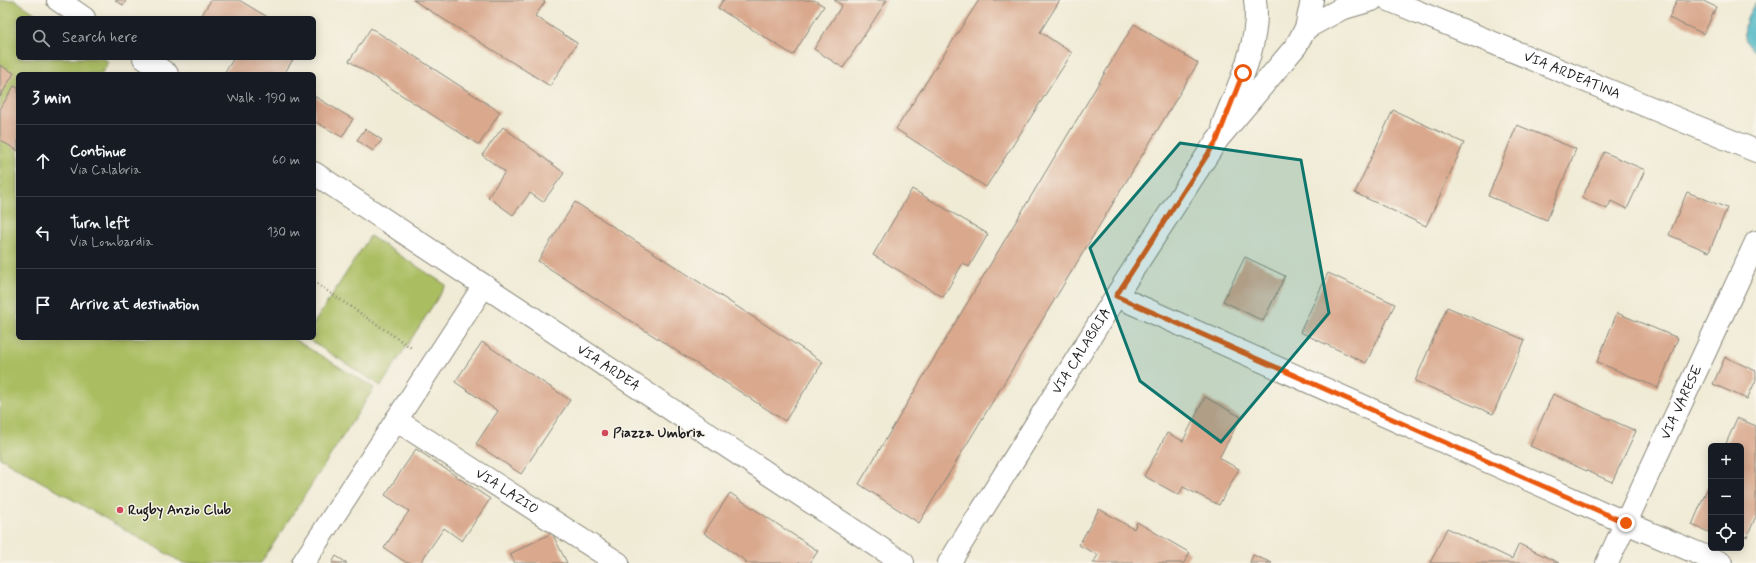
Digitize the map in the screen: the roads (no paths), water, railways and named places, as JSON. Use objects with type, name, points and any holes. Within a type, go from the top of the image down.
[{"type":"street","points":[[58,0],[81,16]]},
{"type":"street","name":"VIA CALABRIA","points":[[949,563],[1116,296],[1217,140],[1284,62],[1306,28],[1312,0]]},
{"type":"street","name":"VIA CALABRIA","points":[[1306,28],[1341,9],[1372,0]]},
{"type":"street","name":"VIA ARDEATINA","points":[[1388,0],[1756,151]]},
{"type":"street","name":"VIA CALABRIA","points":[[1217,140],[1250,51],[1258,3]]},
{"type":"street","points":[[147,60],[164,72]]},
{"type":"street","name":"VIA ARDEA","points":[[316,174],[483,287],[903,563]]},
{"type":"street","name":"VIA VARESE","points":[[1607,563],[1756,242]]},
{"type":"street","points":[[303,563],[483,287]]},
{"type":"street","points":[[1116,296],[1626,523],[1721,563]]},
{"type":"street","name":"VIA LAZIO","points":[[396,420],[618,563]]},
{"type":"water","points":[[1756,2],[1756,52],[1746,42],[1745,28],[1746,22]]},
{"type":"place","name":"Piazza Umbria","points":[[605,433]]},
{"type":"place","name":"Rugby Anzio Club","points":[[120,510]]}]
